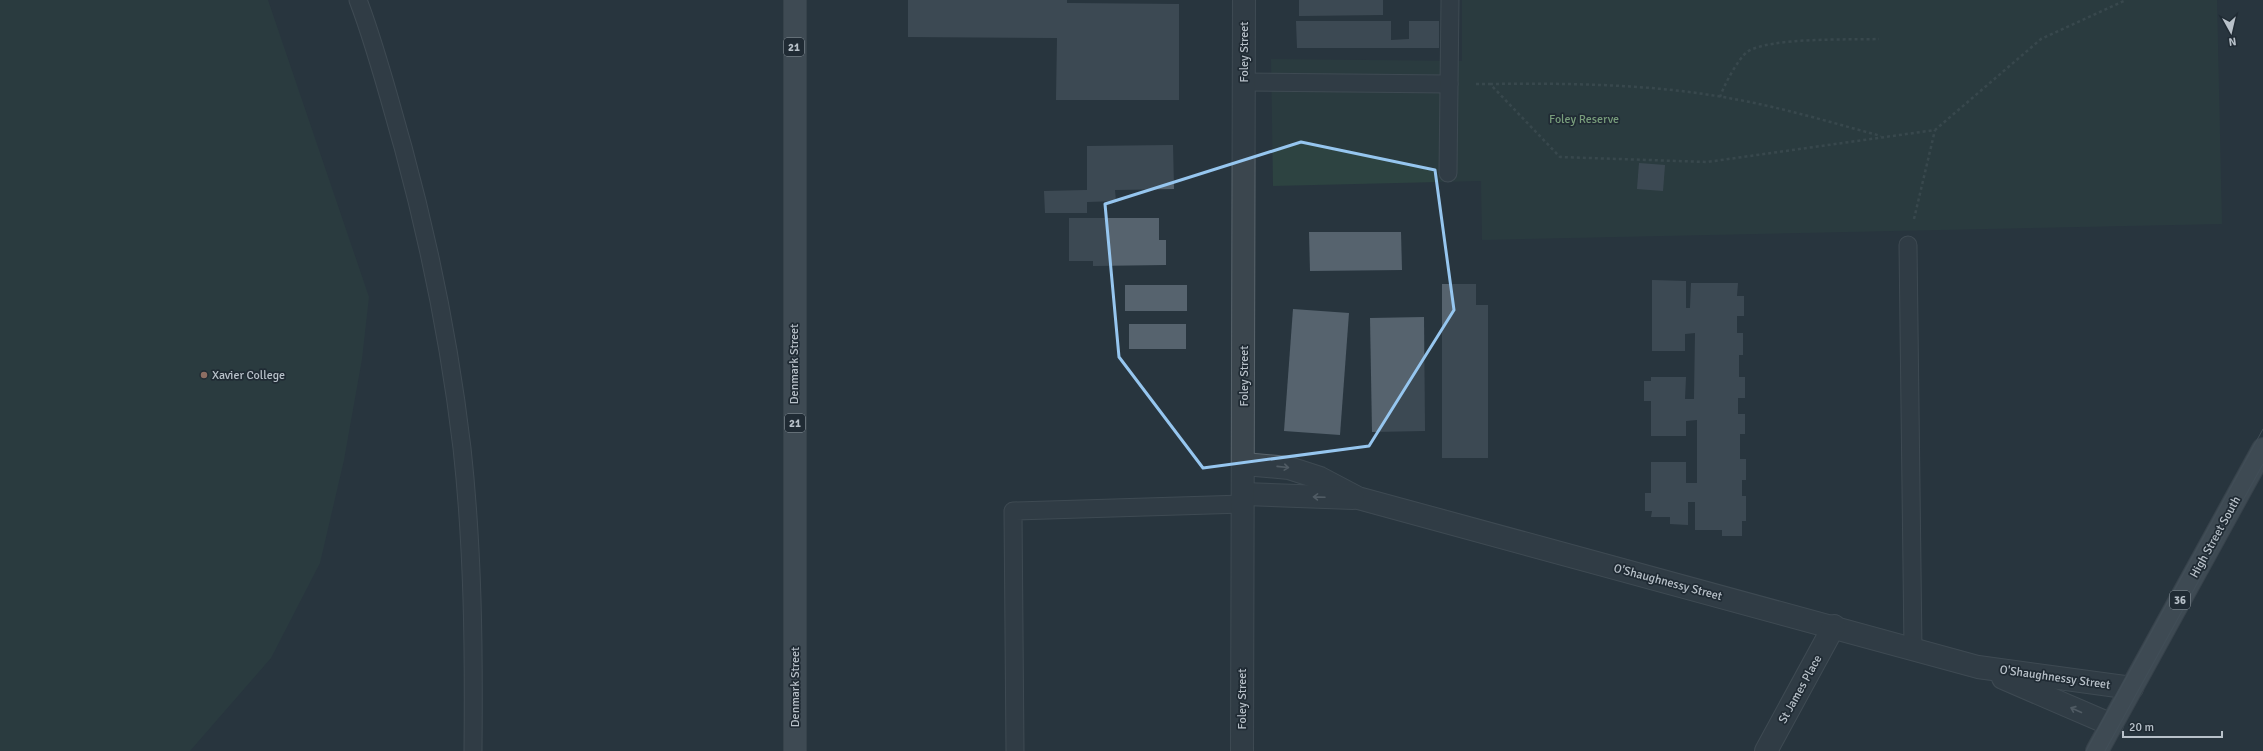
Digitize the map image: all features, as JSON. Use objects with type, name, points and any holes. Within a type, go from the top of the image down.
[{"type":"main road","name":"Denmark Street","points":[[795,0],[795,751]]},
{"type":"main road","name":"High Street South","points":[[2097,751],[2263,449]]},
{"type":"street","name":"Foley Street","points":[[1242,751],[1244,499],[1244,0]]},
{"type":"street","name":"O'Shaughnessy Street","points":[[1244,464],[1289,468],[1320,478],[1358,498],[1834,626],[1978,667],[2132,688]]},
{"type":"street","name":"O'Shaughnessy Street","points":[[1244,499],[1358,498]]},
{"type":"street","name":"St James Place","points":[[1766,751],[1834,626]]},
{"type":"street","name":"O'Shaughnessy Street","points":[[1978,667],[2112,725]]},
{"type":"lane","points":[[358,0],[390,99],[415,193],[435,274],[450,362],[462,448],[468,519],[474,667],[473,751]]},
{"type":"lane","points":[[1448,173],[1450,0]]},
{"type":"lane","points":[[1244,82],[1449,84]]},
{"type":"lane","points":[[1908,245],[1913,649]]},
{"type":"lane","points":[[1015,751],[1013,511],[1244,499]]},
{"type":"path","points":[[1490,84],[1560,157],[1707,162],[1935,130],[2041,39],[2126,0]]},
{"type":"path","points":[[1720,97],[1725,83],[1747,52],[1775,43],[1879,39]]},
{"type":"path","points":[[1449,84],[1549,83],[1644,88],[1720,97],[1805,115],[1884,137]]},
{"type":"path","points":[[1908,245],[1935,130]]},
{"type":"highlighted area","points":[[1301,142],[1435,170],[1454,310],[1369,446],[1203,468],[1119,357],[1105,204]]},
{"type":"green space","name":"Xavier College","points":[[0,0],[268,0],[369,297],[362,359],[344,460],[320,563],[271,658],[190,751],[0,751]]},
{"type":"green space","name":"Foley Reserve","points":[[1462,0],[2217,0],[2222,224],[1482,240],[1481,181],[1273,186],[1271,59],[1462,61]]},
{"type":"building","points":[[908,0],[1067,0],[1067,3],[1179,4],[1179,100],[1056,100],[1057,38],[908,37]]},
{"type":"building","points":[[1299,0],[1383,0],[1383,15],[1299,16]]},
{"type":"building","points":[[1296,21],[1391,21],[1391,40],[1409,39],[1409,21],[1439,21],[1439,48],[1297,48]]},
{"type":"building","points":[[1173,145],[1174,189],[1115,190],[1116,201],[1087,202],[1087,213],[1045,213],[1044,191],[1087,190],[1087,146]]},
{"type":"building","points":[[1639,163],[1665,165],[1663,191],[1637,189]]},
{"type":"building","points":[[1069,218],[1159,218],[1159,240],[1166,240],[1166,265],[1093,266],[1093,261],[1069,261]]},
{"type":"building","points":[[1309,232],[1401,232],[1402,270],[1310,271]]},
{"type":"building","points":[[1652,280],[1686,281],[1686,308],[1690,308],[1691,283],[1738,283],[1737,296],[1744,296],[1744,316],[1737,316],[1737,333],[1743,333],[1743,355],[1739,355],[1739,377],[1745,377],[1745,398],[1738,398],[1738,414],[1745,414],[1745,434],[1740,434],[1740,459],[1746,459],[1746,480],[1742,480],[1742,496],[1746,496],[1746,521],[1742,521],[1742,536],[1722,536],[1722,530],[1695,530],[1695,502],[1688,502],[1688,525],[1670,524],[1670,517],[1651,517],[1652,511],[1645,511],[1645,493],[1651,493],[1651,462],[1686,462],[1686,483],[1697,483],[1697,420],[1686,421],[1686,436],[1651,436],[1651,401],[1644,401],[1644,381],[1651,381],[1651,377],[1686,377],[1685,399],[1694,399],[1695,333],[1685,334],[1685,351],[1652,351]]},
{"type":"building","points":[[1442,284],[1476,284],[1476,305],[1488,305],[1488,458],[1442,458]]},
{"type":"building","points":[[1125,285],[1187,285],[1187,311],[1125,311]]},
{"type":"building","points":[[1293,309],[1349,313],[1340,435],[1284,431]]},
{"type":"building","points":[[1424,317],[1425,431],[1372,432],[1370,318]]},
{"type":"building","points":[[1129,324],[1186,324],[1186,349],[1129,349]]},
{"type":"tram line","points":[[2086,751],[2263,429]]},
{"type":"tram line","points":[[2105,751],[2263,464]]},
{"type":"place","name":"Xavier College","points":[[204,375]]}]
